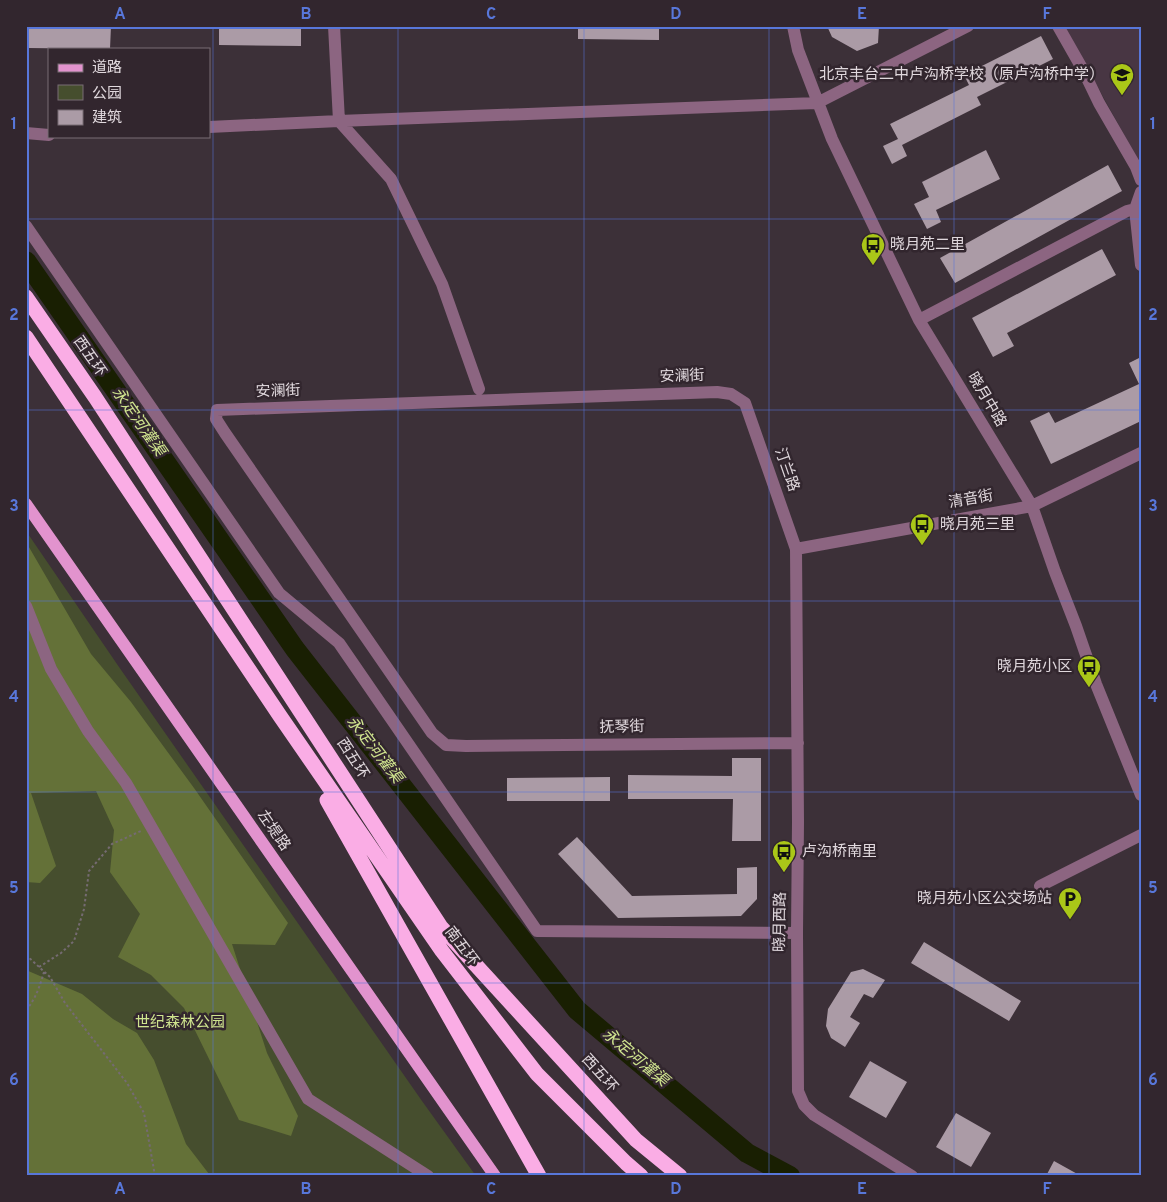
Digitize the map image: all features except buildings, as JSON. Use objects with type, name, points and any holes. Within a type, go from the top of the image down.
[{"type":"highway","name":"西五环","points":[[26,297],[96,396],[441,927],[636,1140],[680,1176]]},
{"type":"highway","points":[[26,337],[280,716],[539,1176]]},
{"type":"highway","name":"南五环","points":[[280,716],[442,951],[537,1074],[626,1163],[642,1176]]},
{"type":"main road","name":"左堤路","points":[[26,504],[495,1176]]},
{"type":"street","points":[[334,26],[339,121],[391,179],[442,284],[480,389]]},
{"type":"street","name":"晓月中路","points":[[793,26],[798,50],[832,139],[919,320],[1032,506],[1096,684],[1136,768],[1141,795]]},
{"type":"street","points":[[210,127],[817,103],[968,26]]},
{"type":"street","points":[[1058,26],[1136,167],[1141,180]]},
{"type":"street","points":[[26,133],[48,135]]},
{"type":"street","points":[[1141,192],[1136,209],[1141,264]]},
{"type":"street","points":[[919,320],[1127,211],[1136,209]]},
{"type":"street","points":[[26,226],[279,593],[339,643],[537,931],[797,933]]},
{"type":"street","name":"安澜街","points":[[446,745],[432,733],[225,433],[216,419],[217,410],[717,392],[731,394],[745,403]]},
{"type":"street","name":"汀兰路","points":[[745,403],[796,549]]},
{"type":"street","name":"清音街","points":[[796,549],[1032,506],[1141,453]]},
{"type":"street","name":"晓月西路","points":[[796,549],[798,1091],[804,1105],[814,1115],[912,1176]]},
{"type":"street","points":[[26,606],[51,669],[88,731],[126,783],[308,1099],[428,1176]]},
{"type":"street","name":"抚琴街","points":[[446,745],[798,743]]},
{"type":"street","points":[[1040,886],[1141,835]]},
{"type":"path","points":[[38,967],[61,954],[74,941],[84,909],[89,871],[112,844],[151,826]]},
{"type":"path","points":[[26,955],[50,977],[65,1003],[127,1083],[144,1113],[155,1176]]},
{"type":"path","points":[[26,1010],[40,985],[44,972]]},
{"type":"shaded area","name":"北京丰台二中卢沟桥学校（原卢沟桥中学）","points":[[1064,26],[1141,26],[1141,165]]},
{"type":"green space","name":"世纪森林公园","points":[[26,531],[119,667],[476,1176],[26,1176]]},
{"type":"green space","points":[[26,542],[91,654],[131,702],[194,788],[288,923],[275,945],[232,944],[267,1053],[298,1116],[291,1136],[239,1120],[184,1008],[151,975],[118,957],[140,914],[110,872],[114,830],[96,791],[31,793],[56,866],[40,883],[26,882]]},
{"type":"green space","points":[[26,970],[82,994],[113,1019],[137,1033],[154,1060],[186,1144],[209,1174],[205,1176],[26,1176]]},
{"type":"waterway","name":"永定河灌渠","points":[[26,261],[295,649],[577,1010],[747,1153],[790,1176]]},
{"type":"place","name":"北京丰台二中卢沟桥学校（原卢沟桥中学）","points":[[1122,96]]},
{"type":"place","name":"晓月苑二里","points":[[873,266]]},
{"type":"place","name":"晓月苑三里","points":[[922,546]]},
{"type":"place","name":"晓月苑小区","points":[[1089,688]]},
{"type":"place","name":"卢沟桥南里","points":[[784,873]]},
{"type":"place","name":"晓月苑小区公交场站","points":[[1070,920]]}]
